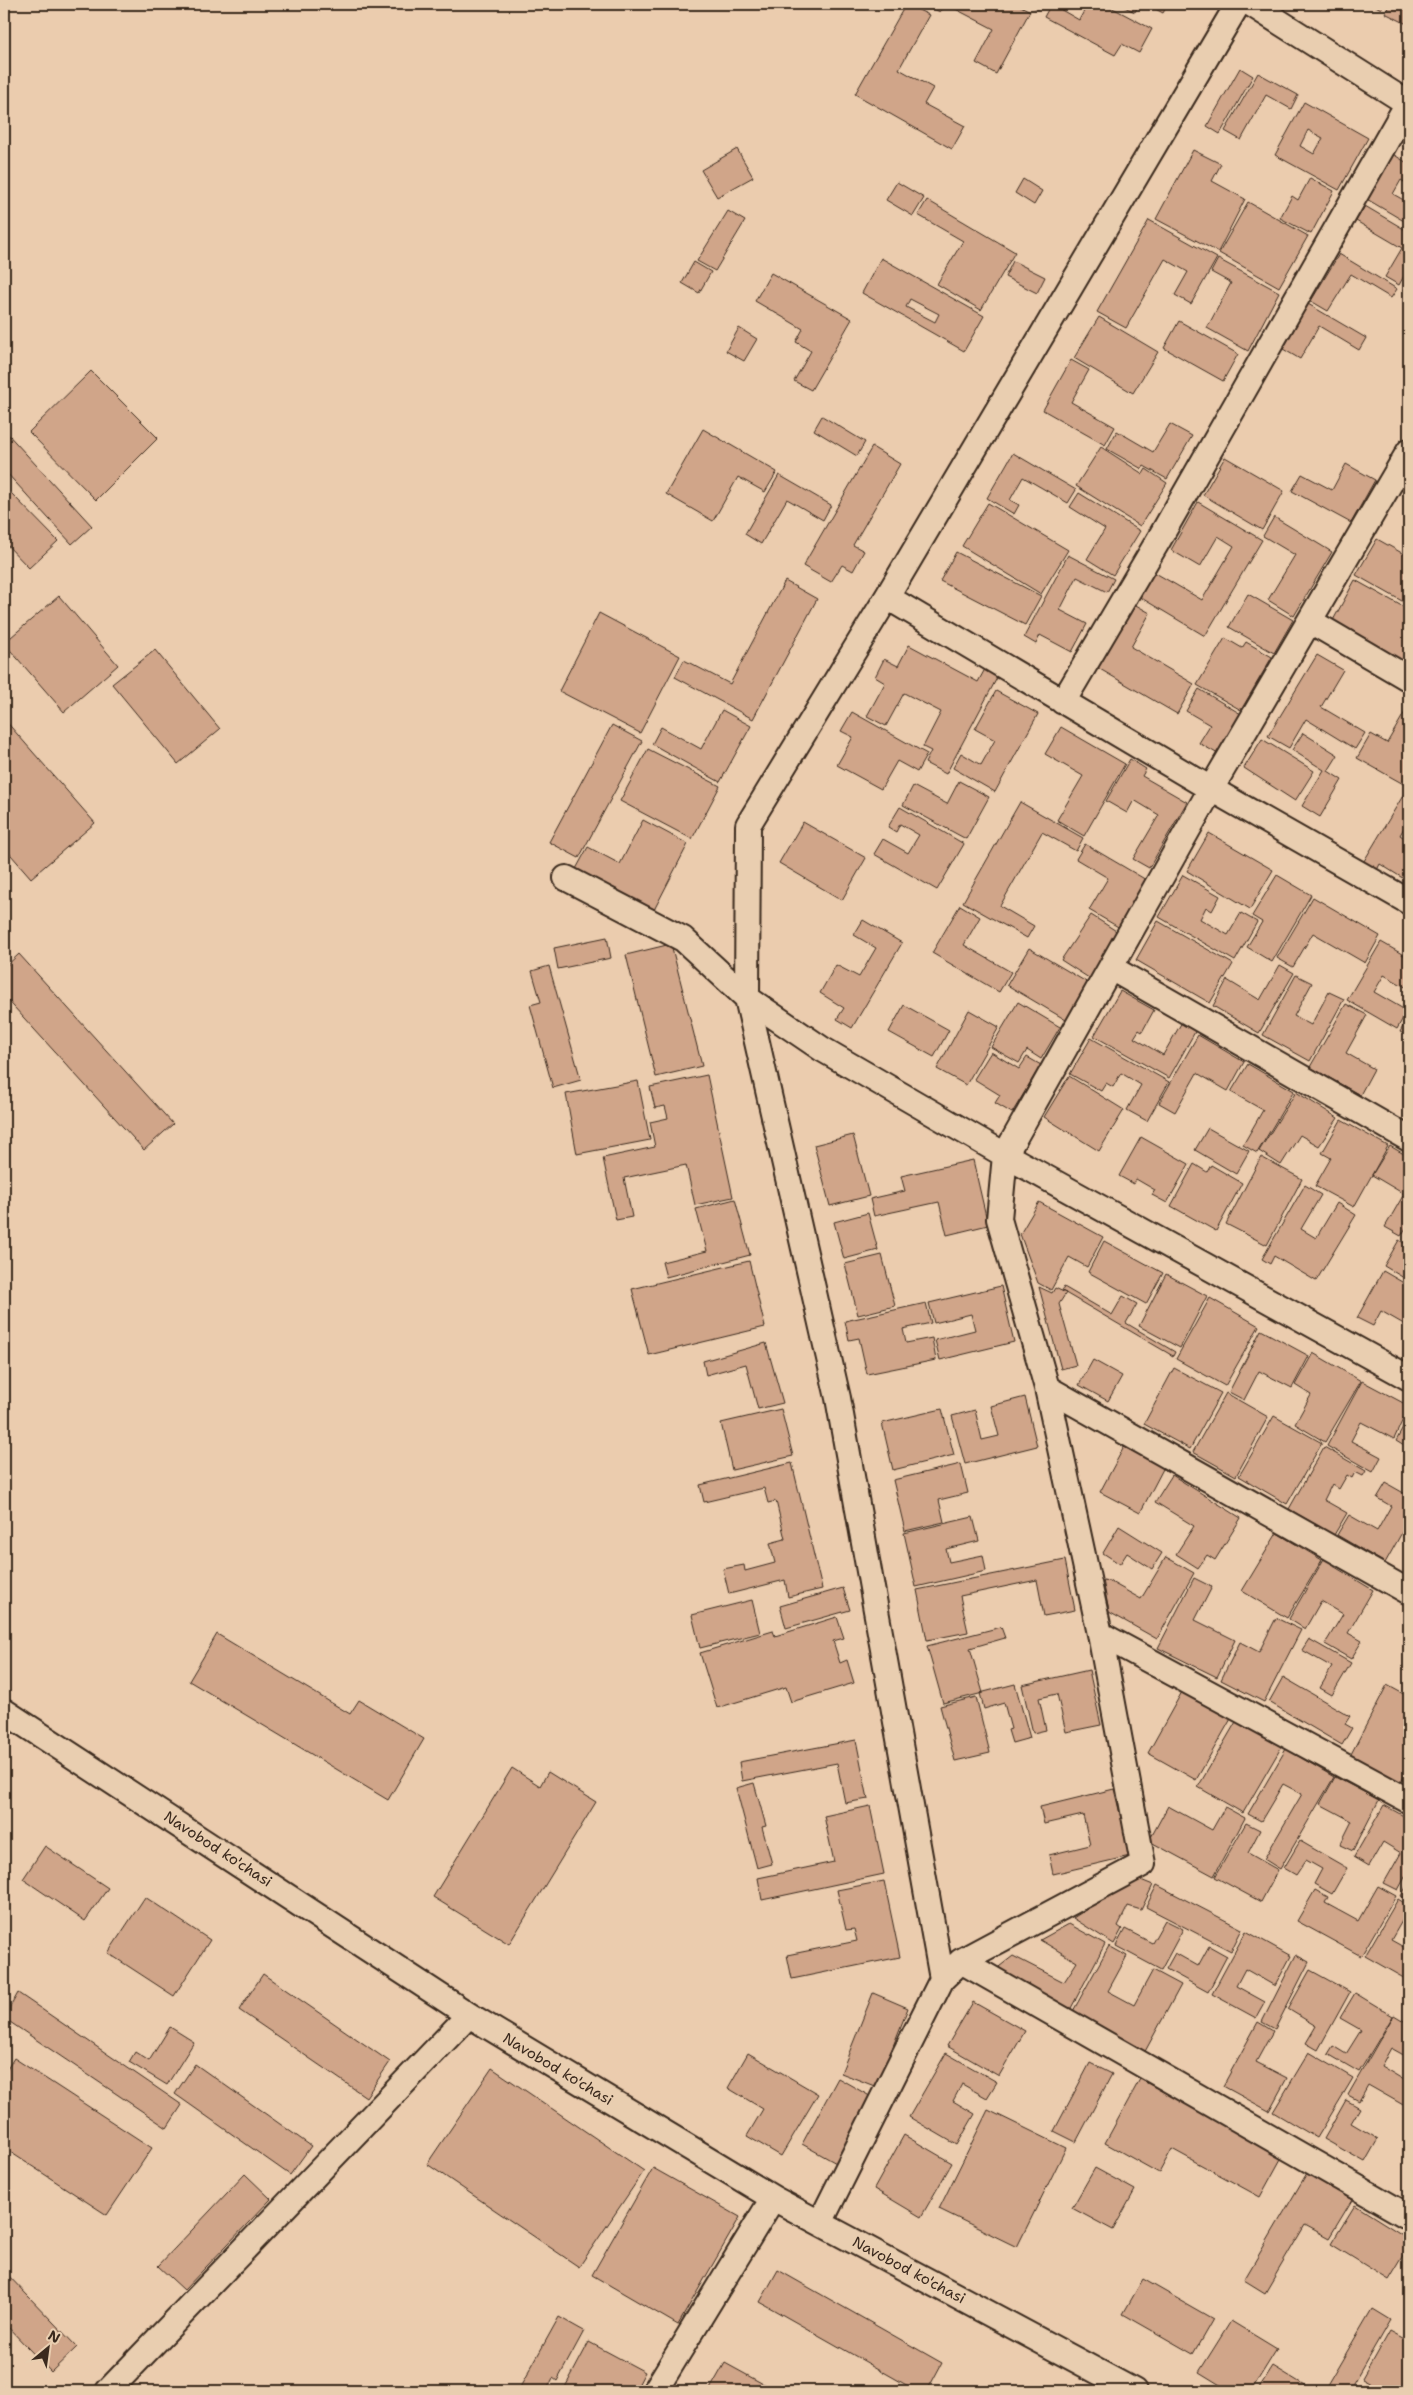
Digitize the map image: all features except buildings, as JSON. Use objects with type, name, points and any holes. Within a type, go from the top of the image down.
[{"type":"street","points":[[942,1979],[838,1398],[747,998],[748,825],[887,597],[1238,4]]},
{"type":"street","points":[[1063,702],[1158,541],[1409,104],[1251,4]]},
{"type":"street","points":[[820,2223],[942,1979],[960,1961],[1143,1864],[1100,1634],[1046,1388],[999,1219],[1005,1155],[1210,789],[1407,460]]},
{"type":"street","points":[[887,597],[1210,789],[1409,902]]},
{"type":"street","points":[[1310,621],[1409,679]]},
{"type":"street","points":[[566,878],[683,939],[747,998],[822,1049],[1005,1155],[1409,1378]]},
{"type":"street","points":[[1111,968],[1409,1139]]},
{"type":"street","points":[[1046,1388],[1409,1592]]},
{"type":"street","points":[[1100,1634],[1409,1801]]},
{"type":"street","name":"Navobod ko'chasi","points":[[4,1710],[469,2015],[773,2198],[1134,2391]]},
{"type":"street","points":[[960,1961],[1409,2217]]},
{"type":"street","points":[[108,2391],[469,2015]]},
{"type":"street","points":[[655,2391],[773,2198]]}]
